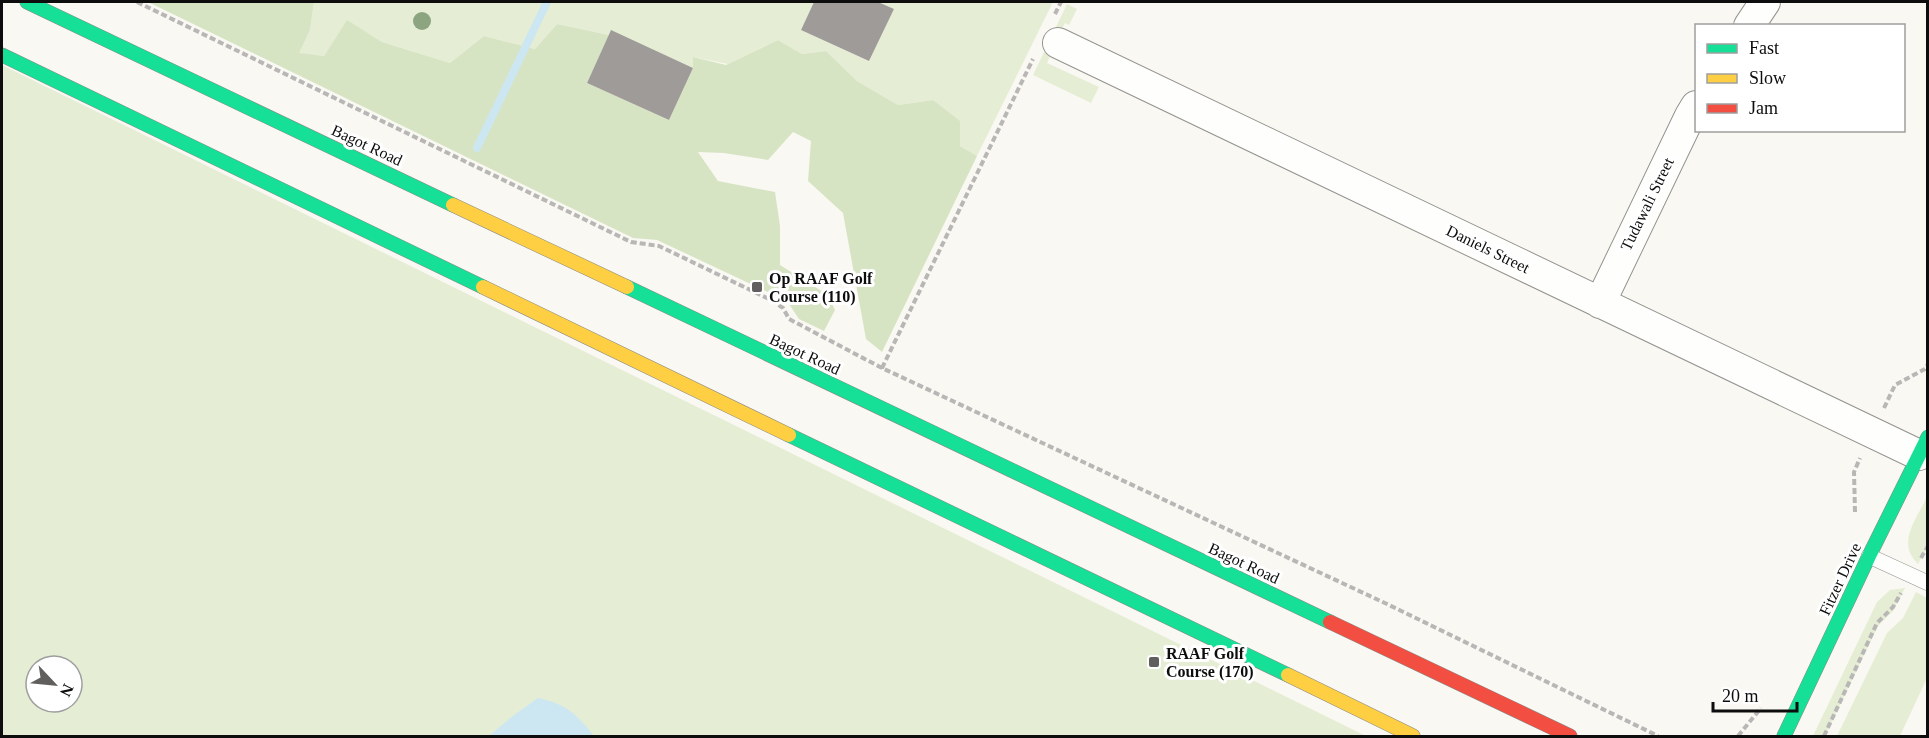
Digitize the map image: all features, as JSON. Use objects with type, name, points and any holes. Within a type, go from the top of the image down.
[{"type":"main road","name":"Bagot Road","points":[[27,2],[1570,736]]},
{"type":"main road","points":[[2,55],[1413,736]]},
{"type":"main road","name":"Fitzer Drive","points":[[1784,736],[1923,446]]},
{"type":"street","points":[[1750,24],[1764,2]]},
{"type":"street","name":"Daniels Street","points":[[1048,40],[1600,303],[1923,446]]},
{"type":"street","name":"Tudawali Street","points":[[1600,303],[1695,108]]},
{"type":"lane","points":[[1869,556],[1928,583]]},
{"type":"path","points":[[136,2],[631,242],[659,246],[783,308],[789,319],[882,368],[1387,604],[1658,736]]},
{"type":"path","points":[[882,368],[1048,40],[1061,2]]},
{"type":"path","points":[[1879,418],[1895,385],[1925,369],[1928,364]]},
{"type":"path","points":[[1856,516],[1854,472],[1864,450]]},
{"type":"path","points":[[1824,736],[1877,623],[1893,607],[1928,546]]},
{"type":"path","points":[[1738,736],[1761,709],[1766,698]]},
{"type":"green space","points":[[148,2],[314,2],[310,30],[299,53],[324,56],[347,20],[382,42],[450,63],[484,36],[535,49],[557,24],[609,35],[587,83],[669,120],[693,68],[693,57],[726,65],[778,40],[802,54],[826,51],[857,81],[898,105],[933,100],[960,121],[960,146],[977,156],[882,352],[866,339],[843,213],[808,181],[811,141],[793,132],[768,160],[724,153],[698,152],[718,181],[775,192],[780,226],[780,265],[828,295],[835,310],[824,331],[799,319],[787,301],[657,240],[633,238]]},
{"type":"green space","points":[[314,2],[814,2],[801,30],[869,61],[894,9],[878,2],[1053,2],[977,156],[960,146],[933,100],[898,105],[857,81],[826,51],[802,54],[778,40],[728,64],[693,57],[693,68],[612,31],[609,35],[557,24],[535,49],[484,36],[450,63],[382,42],[347,21],[324,56],[298,54],[310,30]]},
{"type":"green space","points":[[1067,4],[1077,9],[1069,25],[1065,23],[1047,63],[1099,87],[1091,103],[1033,75]]},
{"type":"green space","points":[[2,65],[1366,736],[2,736]]},
{"type":"green space","points":[[1927,497],[1927,548],[1918,564],[1912,556],[1908,540],[1910,531]]},
{"type":"green space","points":[[1905,588],[1893,611],[1878,626],[1825,736],[1813,736],[1877,602],[1890,590]]},
{"type":"green space","points":[[1916,592],[1927,598],[1927,678],[1900,736],[1837,736],[1887,633],[1903,618]]},
{"type":"water","points":[[538,698],[556,703],[570,711],[594,736],[489,736]]},
{"type":"building","points":[[814,2],[878,2],[894,9],[869,61],[801,30]]},
{"type":"building","points":[[611,30],[693,68],[669,120],[587,83]]},
{"type":"waterway","points":[[477,148],[547,2]]},
{"type":"traffic: fast","points":[[27,2],[453,205]]},
{"type":"traffic: fast","points":[[2,55],[483,287]]},
{"type":"traffic: fast","points":[[627,287],[1330,622]]},
{"type":"traffic: fast","points":[[789,435],[1288,675]]},
{"type":"traffic: fast","points":[[1784,736],[1928,437]]},
{"type":"traffic: slow","points":[[453,205],[627,287]]},
{"type":"traffic: slow","points":[[483,287],[789,435]]},
{"type":"traffic: slow","points":[[1288,675],[1413,736]]},
{"type":"traffic: jam","points":[[1330,622],[1570,736]]},
{"type":"place","name":"Op RAAF Golf Course (110)","points":[[757,287]]},
{"type":"place","name":"RAAF Golf Course (170)","points":[[1154,662]]}]
